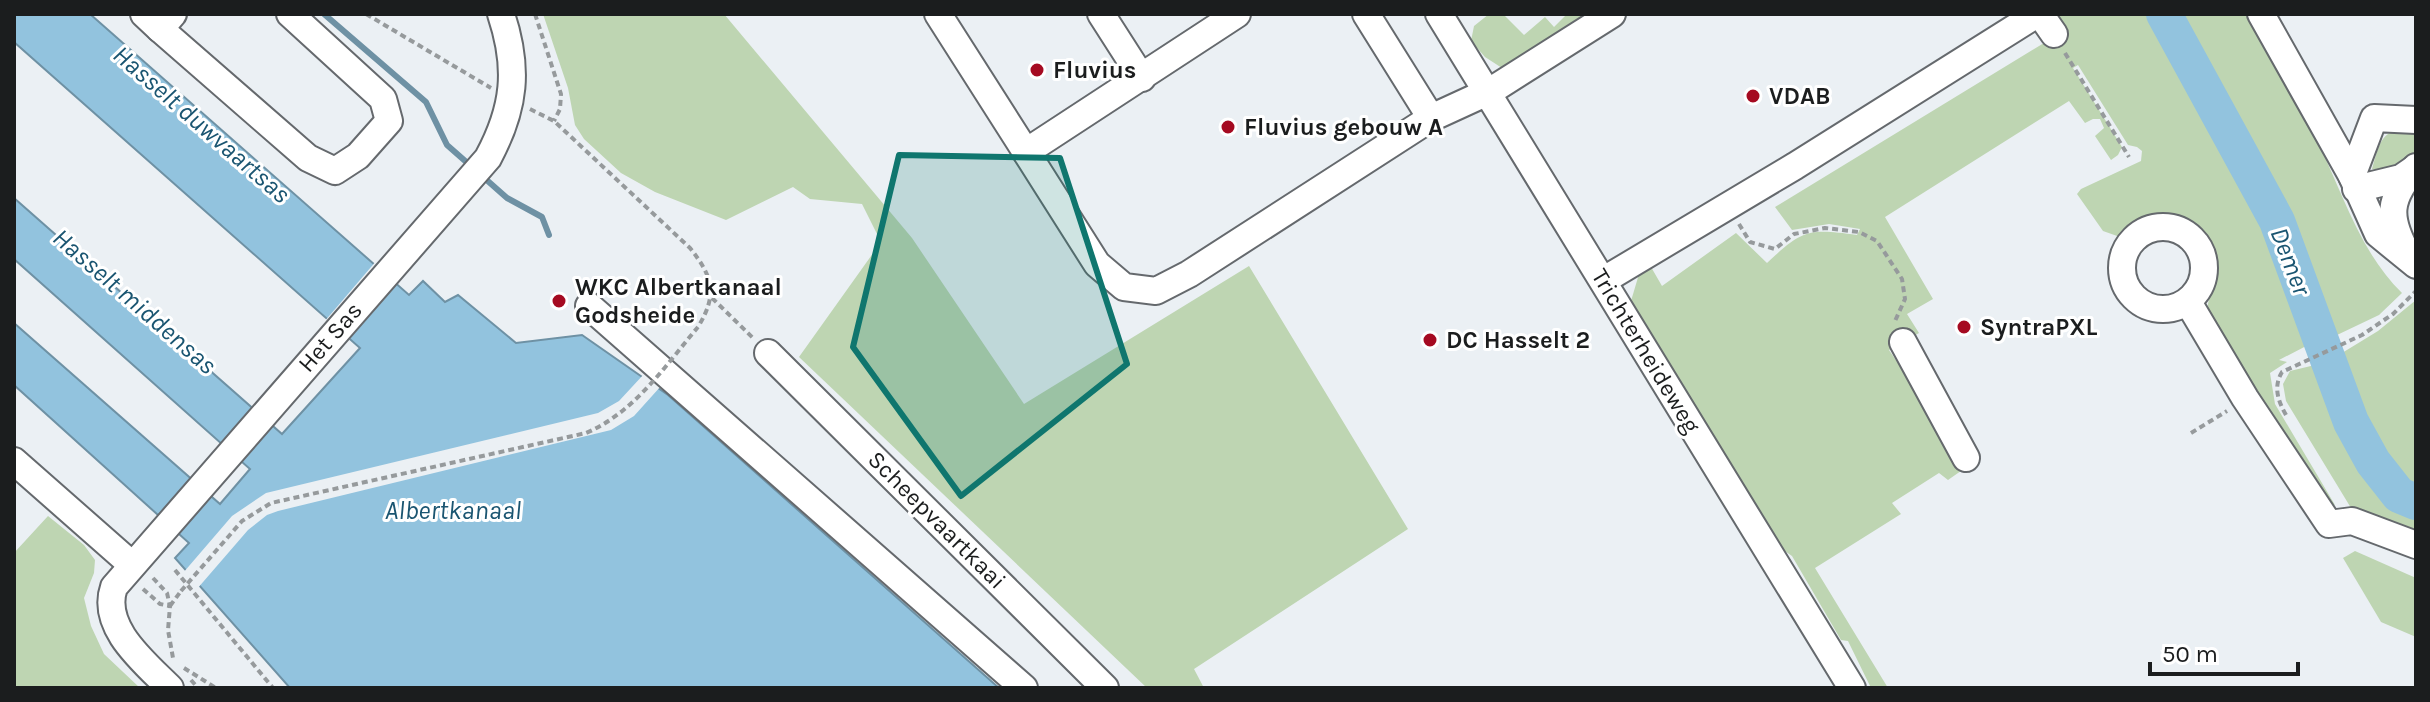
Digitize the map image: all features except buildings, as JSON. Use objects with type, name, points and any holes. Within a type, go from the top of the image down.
[{"type":"street","points":[[159,19],[308,158],[335,171],[358,156],[389,121],[383,99],[290,14]]},
{"type":"street","name":"Het Sas","points":[[172,676],[129,647],[114,621],[109,601],[114,587],[488,158],[499,137],[511,100],[513,67],[501,14]]},
{"type":"street","points":[[938,14],[1097,264],[1124,287],[1156,291],[1189,274],[1431,118],[1488,91],[1612,14]]},
{"type":"street","points":[[1101,14],[1142,78]]},
{"type":"street","points":[[1026,152],[1237,14]]},
{"type":"street","points":[[1366,14],[1431,118]]},
{"type":"street","name":"Trichterheideweg","points":[[1439,14],[1852,688]]},
{"type":"street","points":[[2261,14],[2354,183],[2378,234],[2414,263]]},
{"type":"street","points":[[1604,280],[2044,21]]},
{"type":"street","points":[[2354,183],[2374,118],[2416,120]]},
{"type":"street","points":[[2354,183],[2401,178],[2415,168]]},
{"type":"street","points":[[2414,263],[2394,229],[2394,200],[2415,168]]},
{"type":"street","points":[[2188,302],[2245,398],[2329,524],[2352,521],[2416,545]]},
{"type":"street","points":[[589,306],[1024,688]]},
{"type":"street","points":[[1903,342],[1966,458]]},
{"type":"street","name":"Scheepvaartkaai","points":[[768,353],[1105,688]]},
{"type":"street","points":[[14,461],[139,555]]},
{"type":"path","points":[[366,14],[511,100]]},
{"type":"path","points":[[216,688],[172,676],[168,630],[170,606],[242,521],[271,503],[586,433],[604,426],[633,403],[698,327],[707,312],[712,298],[705,267],[690,248],[554,121],[560,109],[561,94],[535,14]]},
{"type":"path","points":[[2044,21],[2129,157]]},
{"type":"path","points":[[1741,227],[1750,242],[1775,249],[1794,234],[1825,228],[1859,232],[1877,241],[1902,279],[1905,299],[1894,319],[1903,342]]},
{"type":"path","points":[[2286,415],[2278,402],[2276,381],[2282,372],[2362,335],[2393,314],[2416,291]]},
{"type":"path","points":[[712,298],[768,353]]},
{"type":"path","points":[[2191,433],[2245,398]]},
{"type":"path","points":[[175,570],[273,688]]},
{"type":"highlighted area","points":[[899,155],[1060,158],[1127,364],[961,496],[853,347]]},
{"type":"green space","points":[[543,14],[724,14],[912,238],[1024,404],[1249,266],[1408,529],[1194,669],[1204,688],[1147,688],[799,357],[881,242],[862,204],[810,199],[793,187],[726,220],[655,192],[621,173],[584,139],[575,125],[568,88]]},
{"type":"green space","points":[[1489,14],[1503,14],[1524,35],[1545,17],[1554,27],[1567,14],[1596,14],[1502,68],[1485,57],[1471,41],[1474,26]]},
{"type":"green space","points":[[2048,14],[2148,14],[2160,33],[2266,232],[2310,344],[2279,360],[2287,362],[2270,373],[2275,404],[2335,505],[2321,500],[2207,313],[2217,270],[2212,247],[2205,237],[2188,222],[2165,217],[2145,222],[2120,237],[2103,231],[2077,194],[2081,189],[2141,161],[2142,151],[2128,145],[2078,65],[2073,68],[2122,147],[2118,155],[2111,160],[2095,136],[2104,128],[2100,119],[2085,123],[2069,101],[1885,217],[1933,299],[1907,314],[1919,333],[1889,350],[1968,466],[1948,480],[1939,473],[1892,503],[1901,514],[1815,568],[1888,688],[1871,688],[1848,641],[1841,640],[1792,556],[1779,547],[1643,331],[1631,301],[1639,274],[1651,267],[1662,286],[1736,233],[1767,263],[1789,244],[1807,234],[1857,235],[1860,229],[1829,224],[1792,230],[1775,207],[2044,43],[2056,27]]},
{"type":"green space","points":[[2179,14],[2249,14],[2308,122],[2363,239],[2374,259],[2402,293],[2379,315],[2337,335],[2288,217]]},
{"type":"green space","points":[[2416,126],[2416,157],[2388,173],[2372,169],[2384,137],[2396,130]]},
{"type":"green space","points":[[2416,300],[2416,495],[2388,470],[2342,353],[2378,331]]},
{"type":"green space","points":[[2315,365],[2342,437],[2385,500],[2416,514],[2416,532],[2351,508],[2286,401],[2283,384],[2290,371]]},
{"type":"green space","points":[[48,516],[84,545],[95,560],[94,573],[84,598],[91,626],[104,654],[140,688],[14,688],[14,553]]},
{"type":"green space","points":[[2355,551],[2416,578],[2416,637],[2381,622],[2343,558]]},
{"type":"water","name":"Albertkanaal","points":[[14,14],[90,14],[409,295],[423,281],[445,302],[458,295],[516,343],[582,335],[668,395],[999,688],[290,688],[175,558],[189,543],[14,385],[14,323],[220,504],[250,469],[14,259],[14,198],[282,434],[360,348],[14,42]]},
{"type":"pier","points":[[377,260],[400,281],[347,342],[324,322]]},
{"type":"pier","points":[[644,374],[661,386],[634,416],[611,430],[278,511],[267,515],[248,530],[197,589],[183,573],[232,516],[266,493],[598,413],[619,401]]},
{"type":"waterway","points":[[324,14],[426,102],[447,145],[472,167]]},
{"type":"waterway","name":"Demer","points":[[2164,14],[2277,221],[2351,422],[2373,462],[2399,495],[2416,502]]},
{"type":"waterway","points":[[481,175],[507,198],[542,217],[549,235]]},
{"type":"place","name":"Fluvius","points":[[1037,70]]},
{"type":"place","name":"VDAB","points":[[1753,96]]},
{"type":"place","name":"Fluvius gebouw A","points":[[1228,127]]},
{"type":"place","name":"WKC Albertkanaal Godsheide","points":[[559,301]]},
{"type":"place","name":"SyntraPXL","points":[[1964,327]]},
{"type":"place","name":"DC Hasselt 2","points":[[1430,340]]},
{"type":"water label","name":"Hasselt duwvaartsas","points":[[202,124]]},
{"type":"water label","name":"Hasselt middensas","points":[[135,301]]}]
